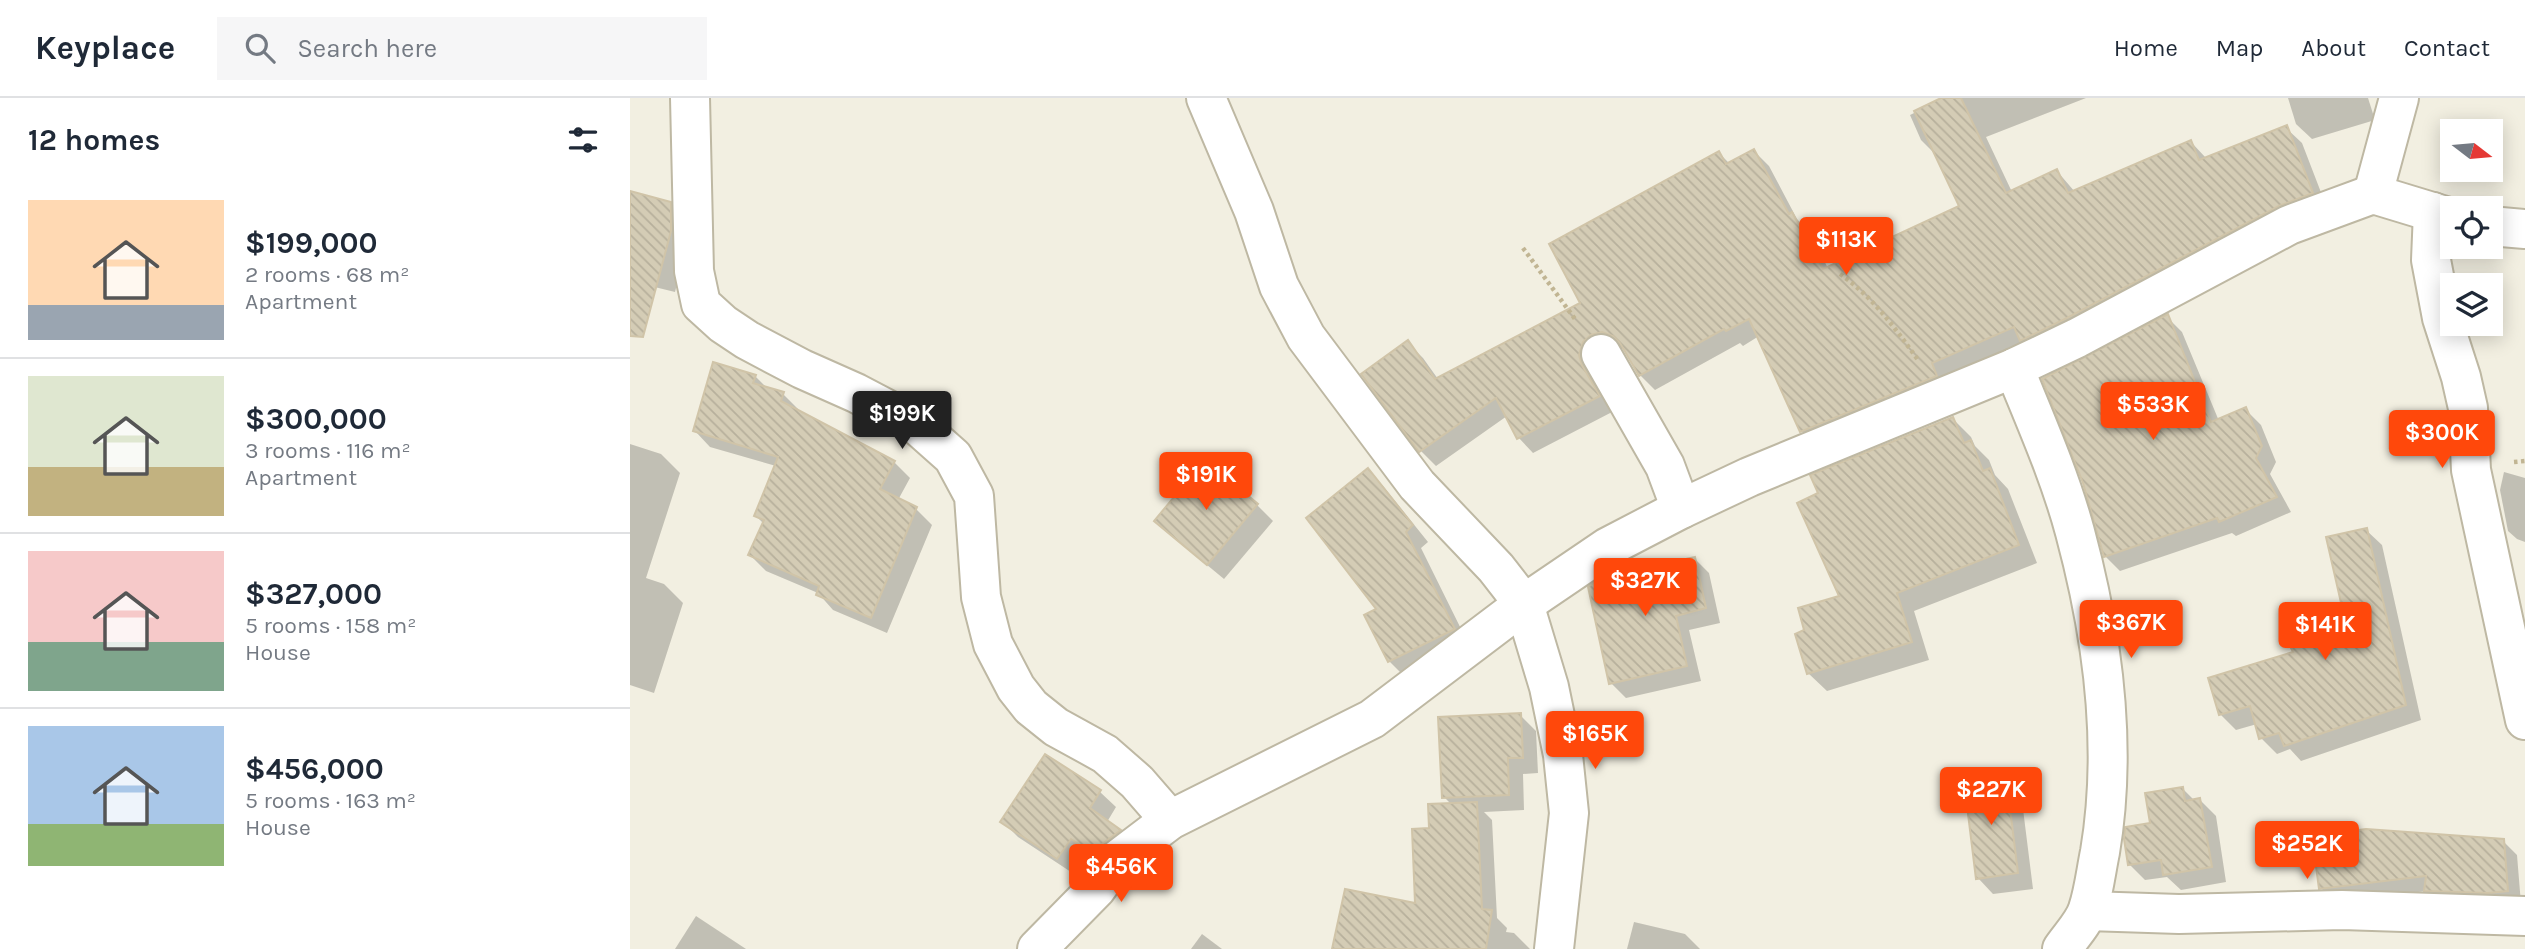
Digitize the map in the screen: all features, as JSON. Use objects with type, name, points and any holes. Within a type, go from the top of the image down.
[{"type":"street","points":[[690,98],[694,271],[701,304],[723,324],[747,340],[917,425],[953,457],[974,496],[981,597],[993,644],[1016,688],[1031,707],[1056,727],[1105,754],[1137,782],[1170,820]]},
{"type":"street","points":[[1206,98],[1254,211],[1279,286],[1306,337],[1417,485],[1496,568],[1524,604],[1549,687],[1563,755],[1569,813],[1554,949]]},
{"type":"street","points":[[2373,194],[2399,98]]},
{"type":"street","points":[[1037,949],[1096,889],[1116,861],[1170,820],[1371,719],[1524,604],[1608,547],[1749,477],[2014,368],[2077,338],[2289,225],[2373,194],[2440,214]]},
{"type":"street","points":[[2440,223],[2431,260],[2442,318],[2468,408],[2471,470],[2525,720]]},
{"type":"street","points":[[2503,227],[2525,229]]},
{"type":"street","points":[[1601,354],[1665,466],[1681,509]]},
{"type":"street","points":[[2014,368],[2047,448],[2075,531],[2097,635],[2106,698],[2109,737],[2104,829],[2088,911],[2062,949]]},
{"type":"street","points":[[2088,911],[2179,914],[2342,910],[2525,916]]},
{"type":"path","points":[[1523,248],[1601,354]]},
{"type":"path","points":[[1840,274],[1857,286],[1886,315],[1922,366],[1937,399]]},
{"type":"building","points":[[1941,98],[1961,98],[2006,193],[2057,169],[2068,193],[2191,140],[2199,160],[2287,125],[2313,193],[2279,206],[2020,341],[2014,327],[1932,363],[1937,376],[1800,432],[1749,319],[1726,331],[1724,329],[1639,376],[1613,336],[1602,332],[1591,335],[1583,342],[1579,355],[1600,396],[1517,439],[1496,398],[1419,452],[1361,374],[1408,340],[1435,379],[1580,303],[1549,244],[1719,151],[1726,164],[1754,149],[1823,269],[1959,206],[1914,111]]},
{"type":"building","points":[[630,191],[671,202],[671,231],[643,337],[630,336]]},
{"type":"building","points":[[2168,314],[2211,422],[2246,407],[2262,446],[2256,458],[2277,497],[2219,522],[2217,518],[2104,557],[2083,483],[2042,379]]},
{"type":"building","points":[[713,362],[756,375],[753,383],[784,392],[781,401],[895,461],[880,489],[917,507],[871,618],[816,595],[819,586],[748,555],[764,520],[754,516],[778,457],[693,431]]},
{"type":"building","points":[[1953,417],[1964,443],[1971,440],[1983,471],[1990,468],[2019,545],[1897,593],[1912,642],[1807,674],[1795,634],[1804,630],[1798,608],[1839,596],[1797,503],[1818,493],[1810,475]]},
{"type":"building","points":[[1205,460],[1258,504],[1207,565],[1154,521]]},
{"type":"building","points":[[1368,468],[1413,525],[1406,532],[1455,629],[1388,662],[1364,615],[1376,609],[1306,518]]},
{"type":"building","points":[[2367,528],[2406,705],[2284,746],[2279,733],[2259,739],[2250,706],[2219,715],[2208,678],[2293,652],[2291,648],[2347,629],[2326,537]]},
{"type":"building","points":[[1695,557],[1706,608],[1676,616],[1687,666],[1609,684],[1588,587],[1601,578]]},
{"type":"building","points":[[1521,713],[1523,758],[1508,758],[1509,795],[1442,798],[1438,717]]},
{"type":"building","points":[[1045,754],[1101,790],[1090,808],[1121,830],[1102,844],[1094,854],[1071,839],[1057,859],[1000,822]]},
{"type":"building","points":[[2006,776],[2018,873],[1976,879],[1964,781]]},
{"type":"building","points":[[2183,787],[2185,801],[2200,798],[2212,867],[2163,875],[2161,860],[2128,865],[2125,827],[2150,823],[2145,793]]},
{"type":"building","points":[[1477,802],[1482,909],[1492,910],[1486,949],[1332,949],[1345,889],[1415,903],[1412,829],[1429,828],[1428,804]]},
{"type":"building","points":[[2366,829],[2504,839],[2508,891],[2424,891],[2426,876],[2319,889],[2312,836]]}]
